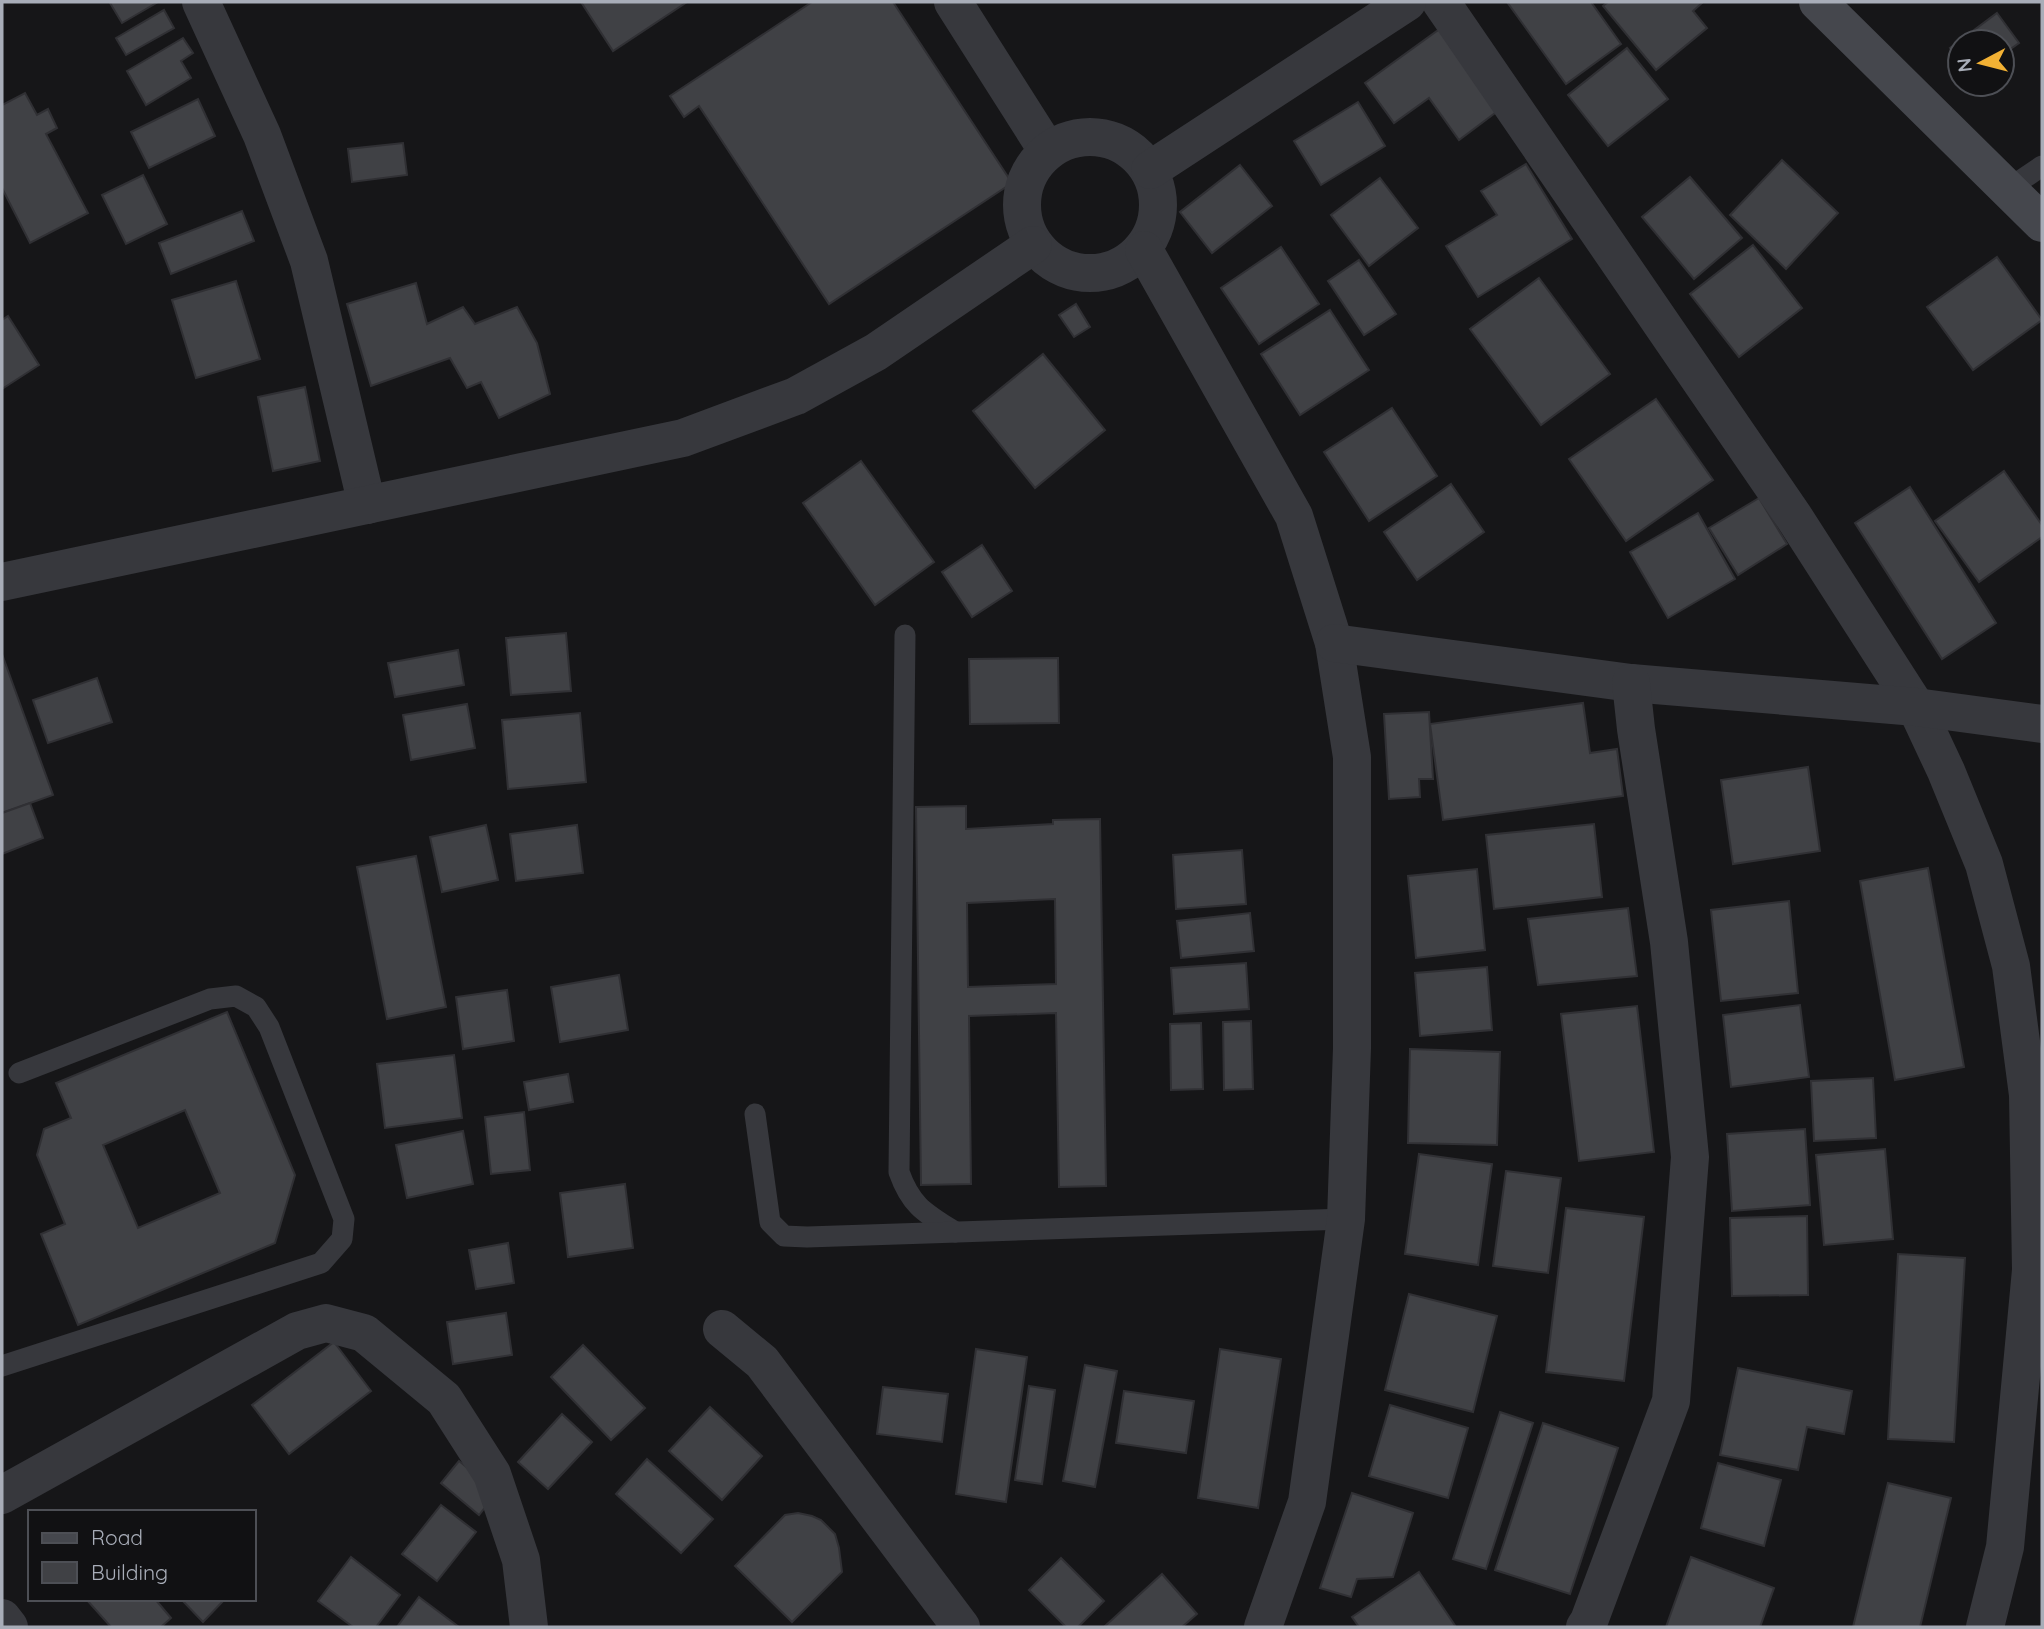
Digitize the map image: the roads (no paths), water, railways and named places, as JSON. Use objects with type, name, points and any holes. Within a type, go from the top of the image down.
[{"type":"street","points":[[201,2],[262,135],[309,261],[367,505]]},
{"type":"street","points":[[953,2],[1047,150]]},
{"type":"street","points":[[1150,170],[1408,2]]},
{"type":"street","points":[[1441,2],[1794,517],[1916,707],[1984,864],[2011,966],[2028,1095],[2031,1270],[2005,1547],[1985,1627]]},
{"type":"street","points":[[1818,2],[2042,223]]},
{"type":"street","points":[[1083,135],[1121,143],[1150,170],[1160,211],[1144,250],[1109,273],[1066,271],[1033,245],[1021,212],[1024,189],[1026,178],[1047,150],[1083,135]]},
{"type":"street","points":[[2,582],[683,438],[796,396],[876,352],[1033,245]]},
{"type":"street","points":[[1144,250],[1294,516],[1334,642],[1352,757],[1352,1048],[1346,1219],[1307,1502],[1263,1627]]},
{"type":"street","points":[[1334,642],[1631,683],[1916,707],[2042,724]]},
{"type":"street","points":[[1585,1627],[1671,1401],[1690,1157],[1669,942],[1631,683]]},
{"type":"street","points":[[2,1495],[297,1331],[326,1323],[364,1333],[444,1399],[492,1474],[521,1560],[529,1627]]},
{"type":"street","points":[[722,1329],[762,1362],[961,1627]]},
{"type":"street","points":[[2,1618],[9,1627]]},
{"type":"lane","points":[[2008,189],[2042,166]]},
{"type":"lane","points":[[905,635],[899,1172],[905,1190],[922,1211],[955,1232]]},
{"type":"lane","points":[[2,1366],[321,1263],[342,1239],[344,1219],[269,1027],[256,1007],[236,996],[211,999],[19,1073]]},
{"type":"lane","points":[[755,1114],[771,1222],[784,1236],[1346,1219]]}]
